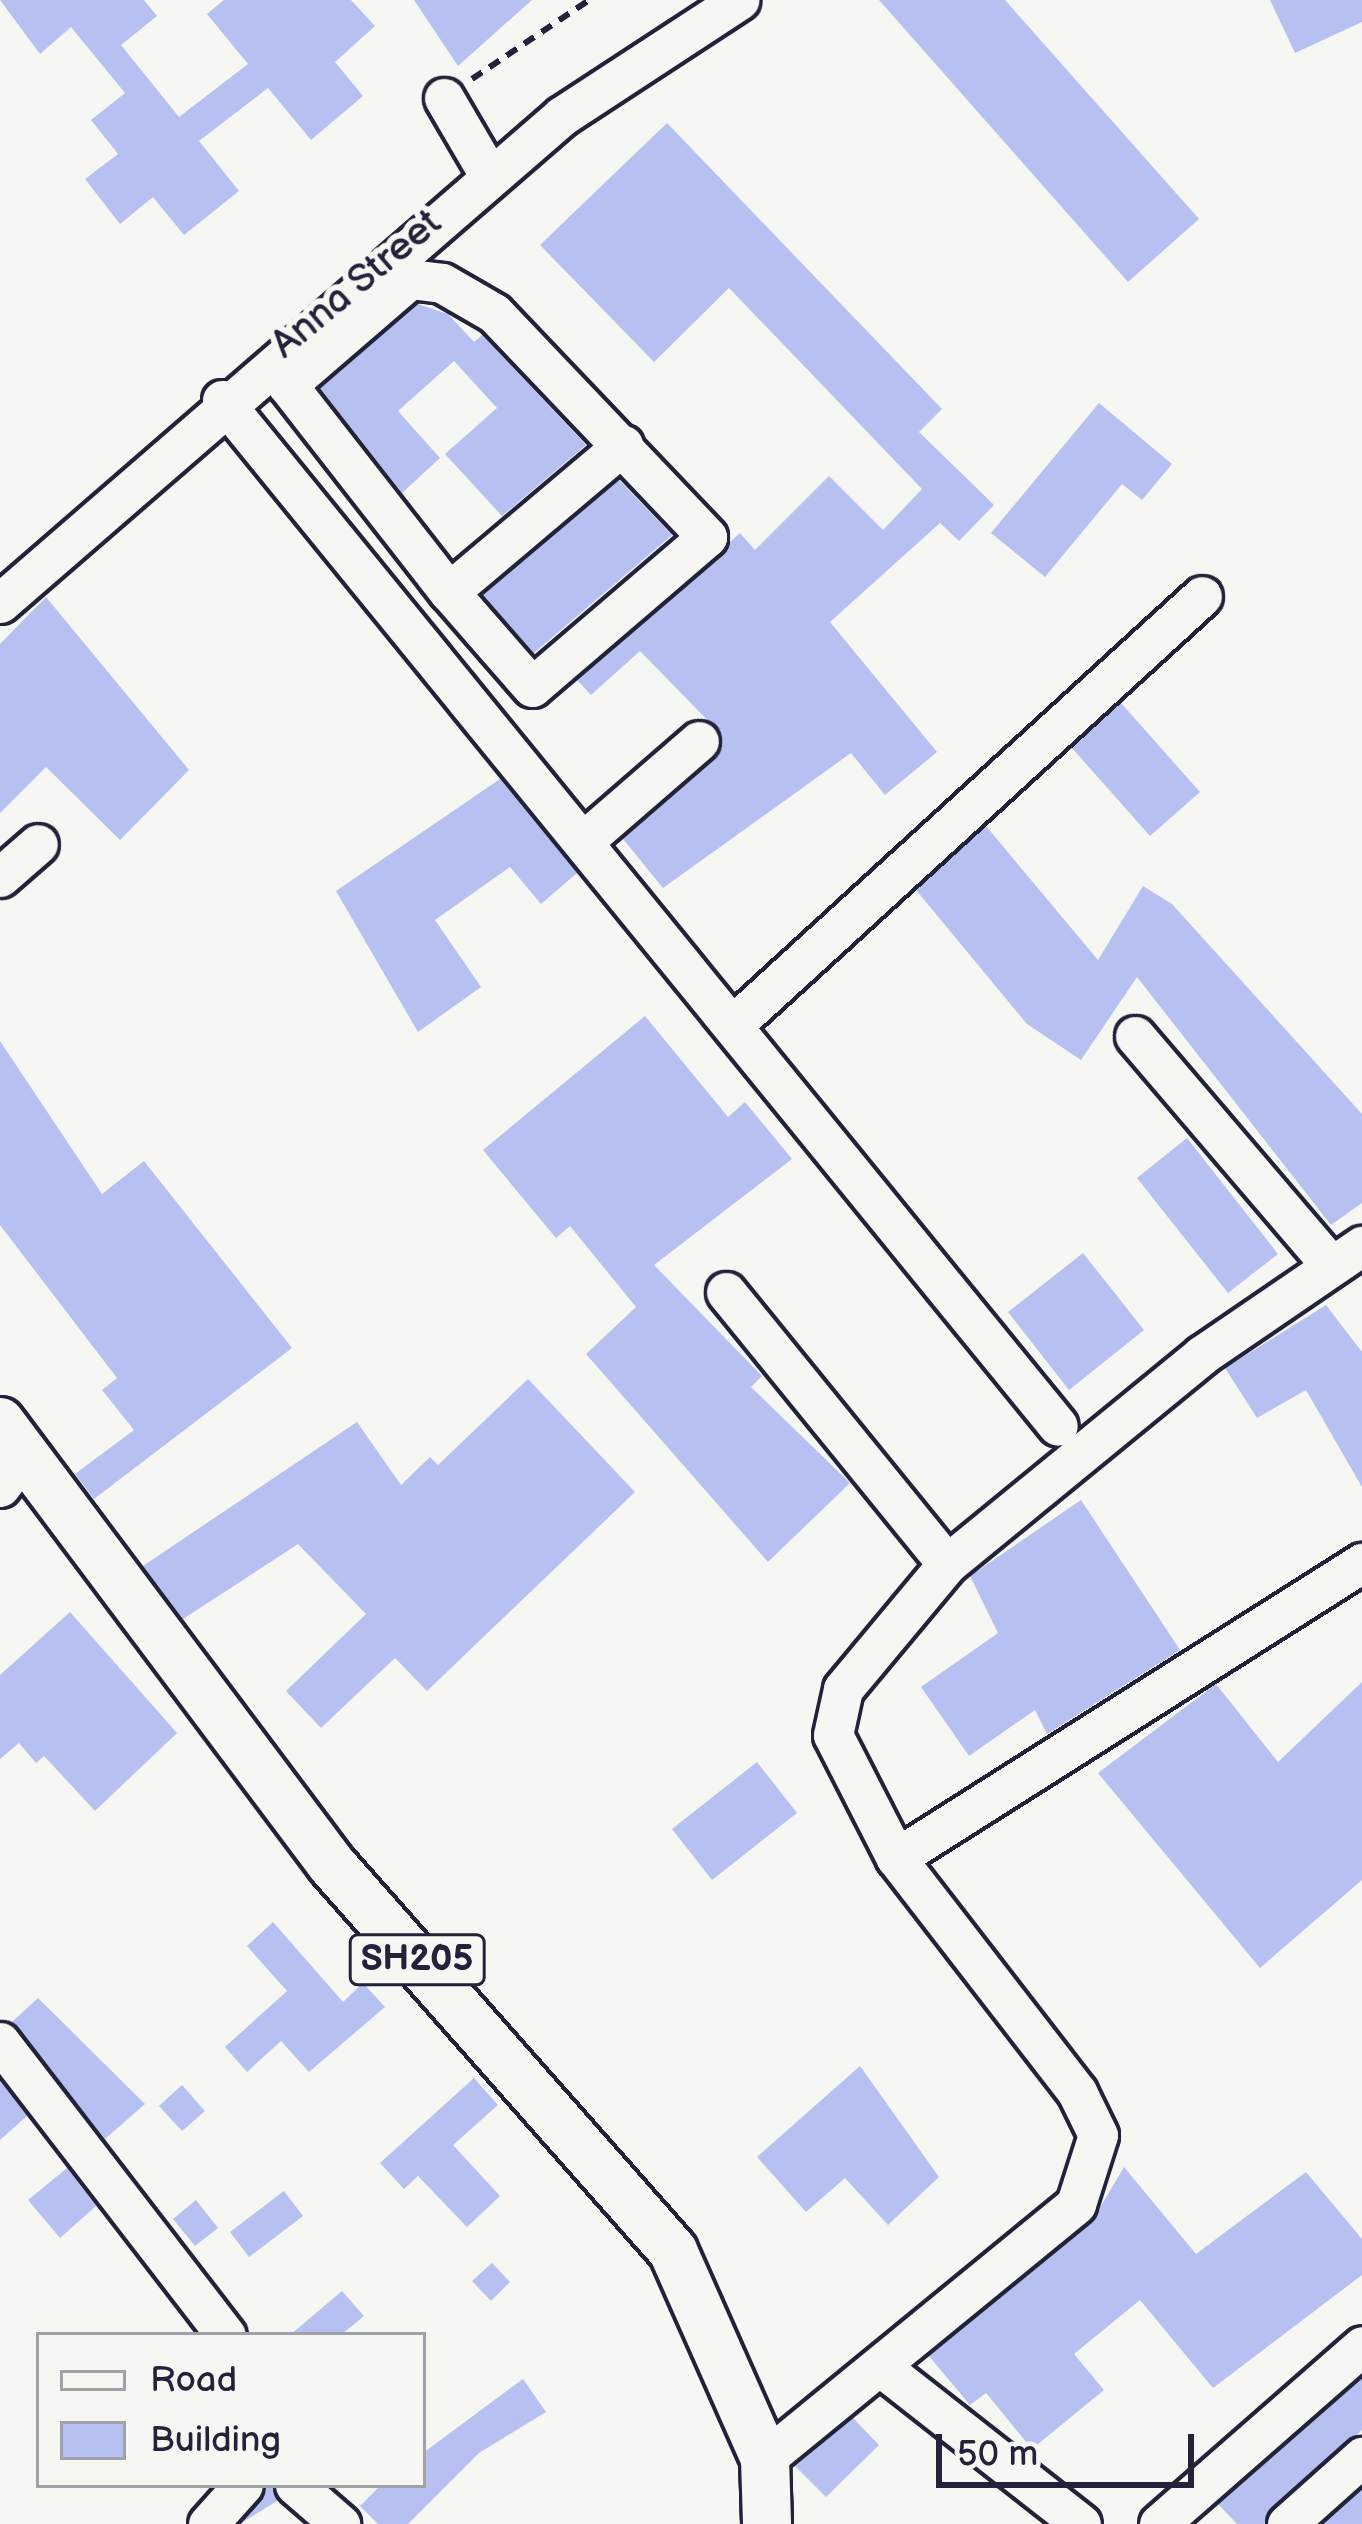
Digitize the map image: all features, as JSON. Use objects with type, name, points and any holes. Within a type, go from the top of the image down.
[{"type":"main road","name":"SH205","points":[[8,1455],[332,1865],[673,2251],[765,2459],[767,2524]]},
{"type":"street","name":"Anna Street","points":[[0,603],[222,400],[670,15],[739,0]]},
{"type":"street","points":[[444,98],[489,175]]},
{"type":"street","points":[[410,279],[442,283],[494,313],[623,445],[707,537],[542,682],[520,676],[287,385],[410,279]]},
{"type":"street","points":[[222,400],[395,601],[1058,1426]]},
{"type":"street","points":[[395,601],[440,580],[623,445]]},
{"type":"street","points":[[734,1024],[1202,596]]},
{"type":"street","points":[[587,838],[699,742]]},
{"type":"street","points":[[0,878],[38,844]]},
{"type":"street","points":[[765,2459],[1076,2204],[1098,2135],[1077,2092],[896,1858],[833,1735],[843,1689],[947,1564],[1346,1255],[1135,1036]]},
{"type":"street","points":[[726,1292],[947,1564]]},
{"type":"street","points":[[896,1858],[1362,1563]]},
{"type":"street","points":[[0,2042],[224,2332]]},
{"type":"street","points":[[1159,2524],[1362,2346]]},
{"type":"street","points":[[880,2367],[1081,2524]]},
{"type":"street","points":[[1287,2524],[1362,2457]]},
{"type":"street","points":[[208,2524],[241,2488]]},
{"type":"street","points":[[298,2488],[340,2524]]},
{"type":"path","points":[[444,98],[589,0]]},
{"type":"building","points":[[0,0],[144,0],[157,16],[121,45],[179,117],[248,64],[207,14],[224,0],[351,0],[375,26],[335,62],[363,96],[311,140],[268,88],[199,141],[239,191],[184,235],[153,197],[120,224],[85,179],[118,154],[91,120],[125,93],[71,27],[40,54]]},
{"type":"building","points":[[414,0],[532,0],[458,66]]},
{"type":"building","points":[[879,0],[1005,0],[1199,219],[1128,282]]},
{"type":"building","points":[[1270,0],[1362,0],[1362,22],[1295,53]]},
{"type":"building","points":[[667,123],[942,409],[919,432],[994,505],[959,541],[940,523],[830,622],[937,752],[885,795],[851,753],[663,888],[623,839],[715,759],[722,735],[640,651],[591,695],[577,680],[740,533],[755,550],[829,476],[883,530],[922,489],[729,288],[654,362],[540,245]]},
{"type":"building","points":[[418,304],[448,314],[474,342],[482,335],[586,445],[502,516],[445,454],[497,408],[454,361],[398,411],[440,458],[402,493],[320,388]]},
{"type":"building","points":[[1099,403],[1172,464],[1142,500],[1122,484],[1045,577],[991,533]]},
{"type":"building","points":[[619,480],[672,535],[534,653],[483,595]]},
{"type":"building","points":[[46,597],[189,770],[120,840],[46,767],[0,813],[0,644]]},
{"type":"building","points":[[1121,703],[1200,792],[1150,836],[1072,748]]},
{"type":"building","points":[[500,779],[577,873],[541,904],[510,867],[435,920],[481,987],[418,1032],[336,891]]},
{"type":"building","points":[[986,826],[1098,960],[1143,886],[1172,904],[1362,1114],[1362,1203],[1331,1225],[1137,977],[1081,1060],[1027,1024],[916,890]]},
{"type":"building","points":[[645,1016],[728,1117],[745,1102],[792,1159],[654,1265],[762,1376],[751,1387],[850,1483],[768,1562],[586,1354],[636,1307],[570,1226],[556,1238],[483,1150]]},
{"type":"building","points":[[0,1041],[102,1194],[144,1161],[292,1348],[94,1499],[75,1474],[134,1430],[102,1390],[117,1378],[0,1225]]},
{"type":"building","points":[[1187,1138],[1278,1254],[1228,1293],[1137,1178]]},
{"type":"building","points":[[1083,1253],[1144,1330],[1069,1390],[1008,1312]]},
{"type":"building","points":[[1326,1305],[1362,1352],[1362,1487],[1306,1390],[1257,1418],[1225,1368]]},
{"type":"building","points":[[528,1379],[635,1492],[427,1691],[395,1658],[321,1728],[286,1691],[366,1614],[298,1544],[183,1619],[143,1566],[357,1422],[401,1485],[430,1457],[438,1465]]},
{"type":"building","points":[[1081,1500],[1180,1650],[1047,1734],[1035,1710],[969,1756],[921,1687],[998,1633],[970,1576]]},
{"type":"building","points":[[70,1612],[177,1733],[95,1811],[44,1756],[36,1763],[19,1743],[0,1759],[0,1675]]},
{"type":"building","points":[[1362,1682],[1362,1880],[1260,1968],[1098,1773],[1216,1684],[1278,1762]]},
{"type":"building","points":[[757,1762],[797,1813],[712,1880],[672,1829]]},
{"type":"building","points":[[273,1922],[343,2002],[363,1983],[385,2007],[309,2072],[281,2041],[247,2072],[225,2047],[287,1991],[247,1946]]},
{"type":"building","points":[[38,1998],[145,2104],[105,2139],[12,2022]]},
{"type":"building","points":[[860,2066],[939,2177],[888,2225],[845,2178],[806,2212],[757,2157]]},
{"type":"building","points":[[474,2078],[498,2105],[453,2145],[500,2196],[467,2227],[418,2176],[404,2189],[380,2163]]},
{"type":"building","points":[[0,2081],[27,2116],[0,2140]]},
{"type":"building","points":[[182,2085],[205,2111],[182,2131],[159,2106]]},
{"type":"building","points":[[1124,2167],[1196,2254],[1306,2172],[1362,2239],[1362,2275],[1213,2388],[1140,2300],[1074,2354],[1104,2390],[1032,2449],[986,2393],[970,2405],[929,2356],[1091,2223]]},
{"type":"building","points":[[67,2168],[96,2206],[60,2238],[28,2200]]},
{"type":"building","points":[[284,2191],[303,2216],[249,2257],[230,2232]]},
{"type":"building","points":[[196,2200],[218,2228],[195,2246],[173,2219]]},
{"type":"building","points":[[492,2263],[510,2282],[491,2301],[472,2281]]},
{"type":"building","points":[[342,2291],[364,2316],[345,2332],[294,2332]]},
{"type":"building","points":[[1362,2378],[1362,2430],[1264,2524],[1237,2524],[1218,2504]]},
{"type":"building","points":[[523,2379],[546,2412],[479,2453],[408,2524],[378,2524],[360,2506],[378,2488],[426,2488],[426,2451]]},
{"type":"building","points":[[853,2418],[879,2445],[826,2497],[795,2466]]},
{"type":"building","points":[[264,2488],[273,2488],[277,2501],[240,2524]]},
{"type":"building","points":[[1362,2489],[1362,2524],[1323,2524]]}]
